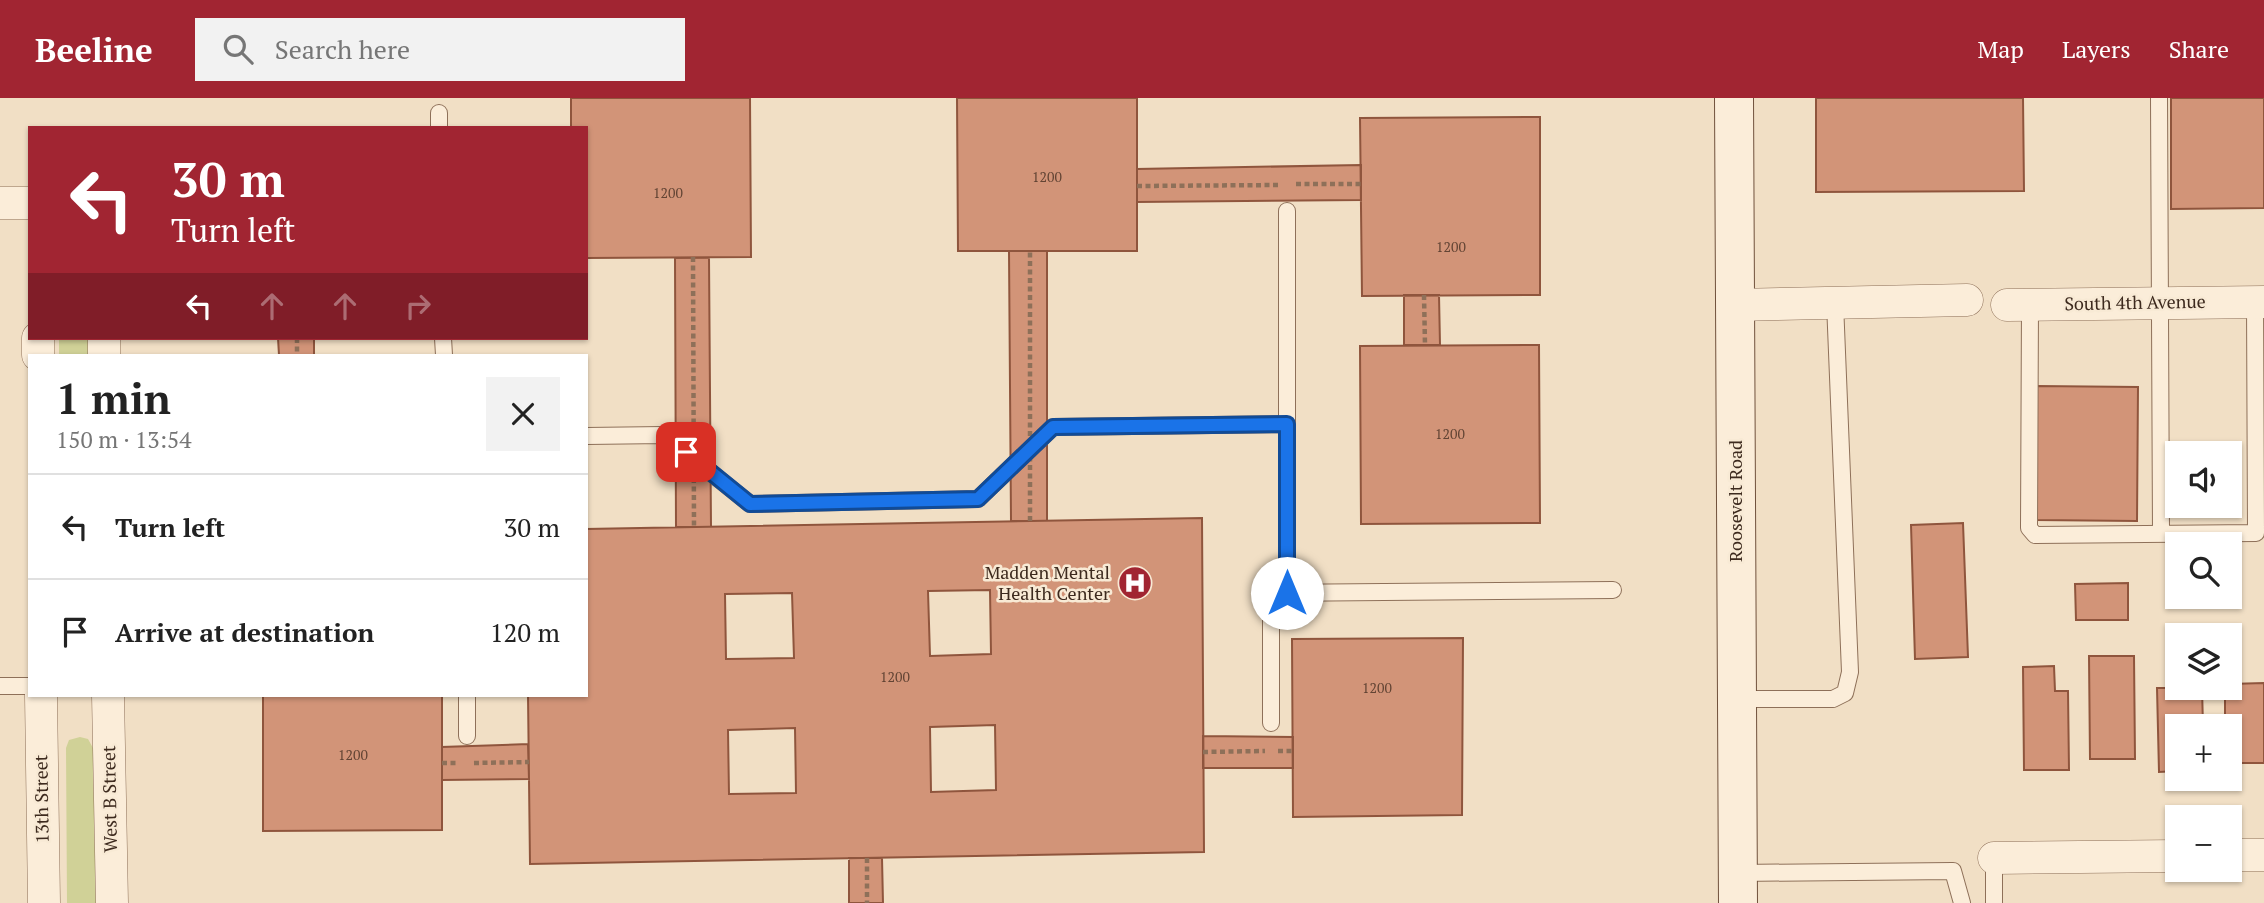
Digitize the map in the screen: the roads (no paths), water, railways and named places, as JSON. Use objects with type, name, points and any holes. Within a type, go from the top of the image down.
[{"type":"main road","name":"Roosevelt Road","points":[[1734,98],[1738,888]]},
{"type":"street","points":[[0,203],[28,203]]},
{"type":"street","points":[[1735,305],[1967,300]]},
{"type":"street","name":"South 4th Avenue","points":[[2019,305],[2259,302]]},
{"type":"street","name":"13th Street","points":[[41,697],[44,903]]},
{"type":"street","name":"West B Street","points":[[108,697],[112,903]]},
{"type":"street","points":[[2242,855],[2264,855]]},
{"type":"street","points":[[1994,858],[2165,856]]},
{"type":"lane","points":[[2159,98],[2161,533]]},
{"type":"lane","points":[[1287,211],[1287,593]]},
{"type":"lane","points":[[2019,305],[2029,528],[2035,535],[2260,533],[2259,302]]},
{"type":"lane","points":[[1738,699],[1833,699],[1845,693],[1850,672],[1835,303]]},
{"type":"lane","points":[[588,436],[664,435],[750,504],[978,499],[1053,427],[1287,424]]},
{"type":"lane","points":[[1271,723],[1271,593],[1613,590]]},
{"type":"lane","points":[[0,686],[28,686]]},
{"type":"lane","points":[[467,697],[467,736]]},
{"type":"lane","points":[[1994,858],[1994,903]]},
{"type":"lane","points":[[1738,888],[1953,871],[1962,903]]},
{"type":"place","name":"Madden Mental Health Center","points":[[1135,583]]}]
